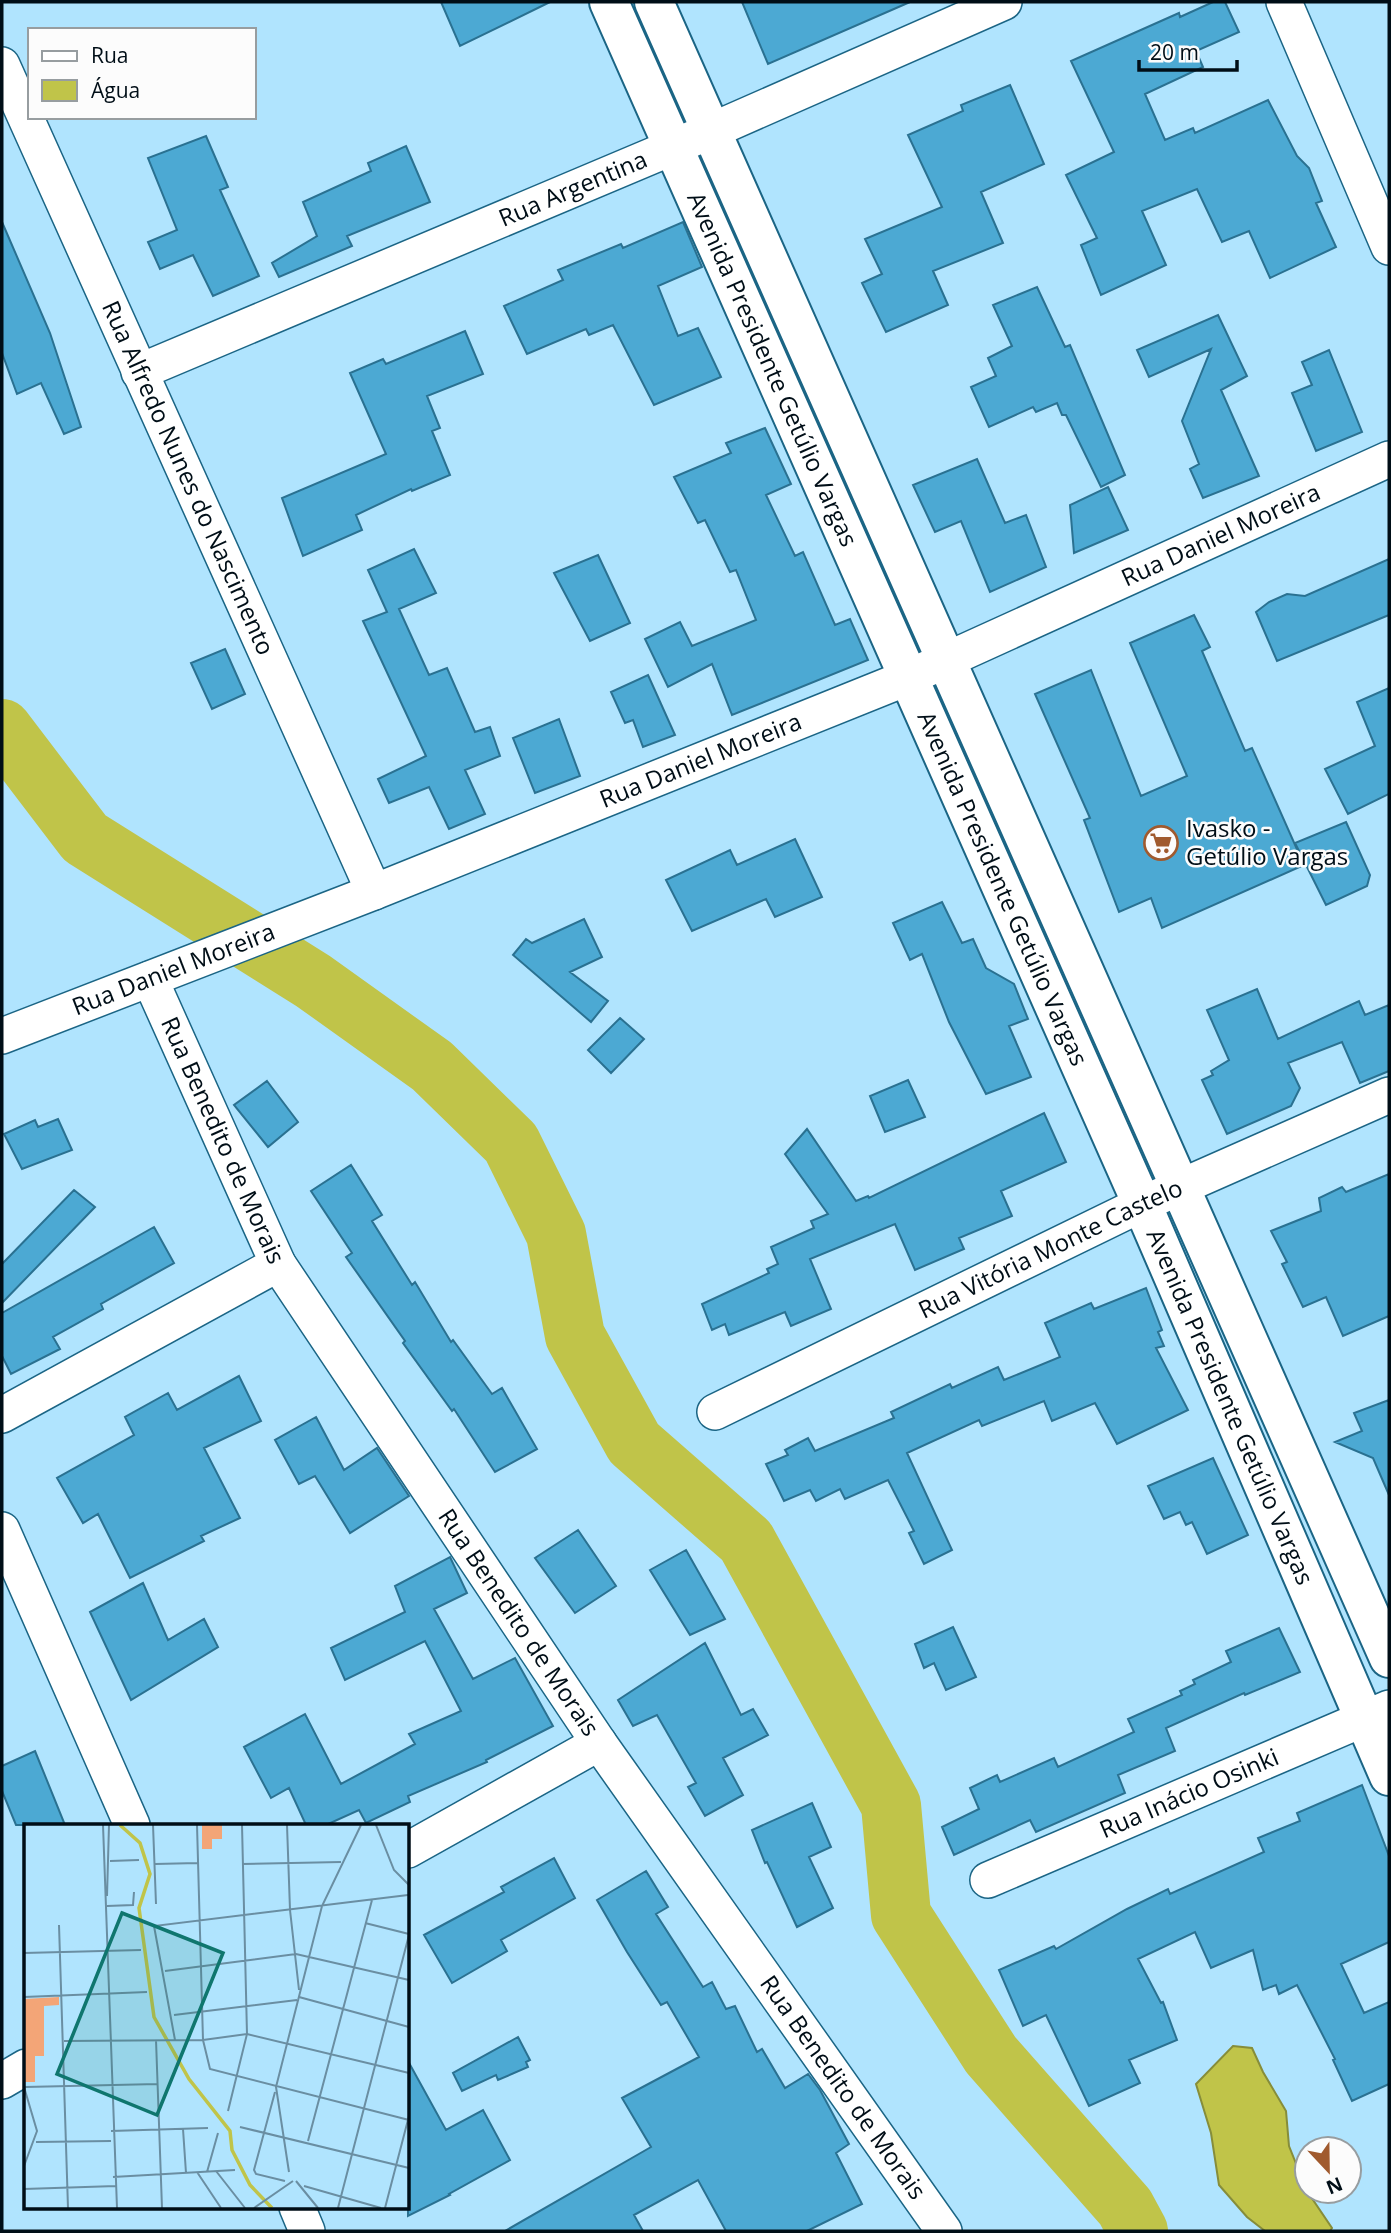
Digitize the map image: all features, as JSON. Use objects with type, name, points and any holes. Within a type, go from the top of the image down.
[{"type":"main road","name":"Avenida Presidente Getúlio Vargas","points":[[609,2],[1142,1204],[1377,1713],[1389,1776]]},
{"type":"main road","name":"Avenida Presidente Getúlio Vargas","points":[[654,2],[1389,1658]]},
{"type":"street","name":"Rua Argentina","points":[[139,372],[711,131],[1004,2]]},
{"type":"street","points":[[1284,2],[1389,247]]},
{"type":"street","name":"Rua Alfredo Nunes do Nascimento","points":[[2,65],[374,892]]},
{"type":"street","name":"Rua Daniel Moreira","points":[[2,1036],[374,892],[909,677],[1389,460]]},
{"type":"street","name":"Rua Benedito de Morais","points":[[150,979],[278,1264],[599,1744],[944,2231]]},
{"type":"street","name":"Rua Vitória Monte Castelo","points":[[715,1412],[1142,1204],[1389,1095]]},
{"type":"street","points":[[2,1415],[278,1264]]},
{"type":"street","points":[[2,1530],[132,1824]]},
{"type":"street","name":"Rua Inácio Osinki","points":[[988,1880],[1377,1713]]},
{"type":"street","points":[[410,1849],[599,1744]]},
{"type":"street","points":[[2,2081],[24,2068]]},
{"type":"street","points":[[297,2208],[307,2231]]},
{"type":"water","points":[[1233,2046],[1252,2048],[1286,2111],[1289,2146],[1293,2156],[1293,2205],[1316,2205],[1332,2228],[1330,2231],[1265,2231],[1247,2217],[1219,2185],[1211,2133],[1196,2084]]},
{"type":"building","points":[[441,2],[550,2],[460,46]]},
{"type":"building","points":[[742,2],[910,2],[768,64]]},
{"type":"building","points":[[1213,2],[1225,2],[1239,32],[1196,51],[1203,67],[1145,94],[1165,140],[1193,128],[1195,133],[1268,100],[1297,156],[1309,168],[1322,201],[1316,203],[1336,247],[1270,278],[1249,231],[1222,242],[1197,189],[1142,211],[1166,265],[1101,295],[1081,245],[1097,238],[1066,175],[1114,152],[1071,61],[1179,13],[1180,17]]},
{"type":"building","points":[[1010,85],[1044,164],[981,192],[1003,243],[933,271],[948,305],[886,332],[862,283],[882,274],[865,239],[942,207],[908,135],[963,111],[961,105]]},
{"type":"building","points":[[206,136],[228,187],[220,190],[259,276],[213,296],[193,255],[160,269],[148,242],[177,230],[148,158]]},
{"type":"building","points":[[406,146],[430,202],[347,236],[352,246],[279,277],[272,263],[317,236],[303,202],[371,171],[368,163]]},
{"type":"building","points":[[2,222],[50,333],[81,427],[64,434],[41,383],[17,394],[2,353]]},
{"type":"building","points":[[683,222],[702,267],[658,286],[678,336],[698,328],[721,377],[654,405],[613,325],[589,335],[586,329],[527,354],[504,306],[563,280],[558,270],[621,244],[623,248]]},
{"type":"building","points":[[1037,287],[1065,347],[1070,345],[1125,475],[1101,487],[1066,415],[1062,415],[1057,403],[1036,412],[1033,407],[989,427],[971,387],[996,376],[988,358],[1012,346],[993,305]]},
{"type":"building","points":[[1218,315],[1247,376],[1221,390],[1259,476],[1203,498],[1190,469],[1199,464],[1182,421],[1211,349],[1149,377],[1137,350]]},
{"type":"building","points":[[465,331],[483,374],[427,396],[440,428],[432,431],[450,475],[412,491],[411,489],[356,515],[362,530],[303,556],[282,498],[386,454],[350,373],[383,359],[386,364]]},
{"type":"building","points":[[1329,350],[1362,432],[1316,451],[1292,393],[1312,385],[1302,362]]},
{"type":"building","points":[[765,428],[791,484],[766,495],[795,556],[803,552],[835,625],[850,619],[868,660],[732,715],[712,664],[668,687],[645,639],[680,622],[692,646],[756,620],[736,570],[730,572],[705,520],[698,523],[674,477],[731,453],[726,443]]},
{"type":"building","points":[[977,459],[1005,523],[1026,515],[1046,567],[990,592],[961,521],[935,532],[913,485]]},
{"type":"building","points":[[1108,487],[1128,530],[1074,553],[1070,505]]},
{"type":"building","points":[[414,549],[436,593],[399,609],[429,675],[447,668],[475,732],[490,727],[500,756],[465,770],[485,814],[449,829],[429,787],[389,803],[378,779],[426,756],[363,621],[387,612],[368,570]]},
{"type":"building","points":[[598,555],[630,623],[590,641],[554,573]]},
{"type":"building","points":[[1389,559],[1389,615],[1277,661],[1256,612],[1269,602],[1287,594],[1305,596]]},
{"type":"building","points":[[1194,615],[1210,647],[1202,651],[1245,751],[1252,748],[1304,865],[1162,928],[1151,898],[1119,912],[1084,820],[1090,818],[1035,694],[1091,670],[1141,796],[1187,776],[1130,643]]},
{"type":"building","points":[[225,649],[245,694],[212,709],[191,663]]},
{"type":"building","points":[[648,675],[675,735],[643,747],[633,720],[625,723],[611,692]]},
{"type":"building","points":[[1389,688],[1389,794],[1348,814],[1325,769],[1375,746],[1357,702]]},
{"type":"building","points":[[559,719],[580,776],[535,793],[513,738]]},
{"type":"building","points":[[1346,822],[1370,875],[1367,886],[1326,905],[1295,843]]},
{"type":"building","points":[[795,839],[822,897],[775,917],[766,899],[692,931],[666,880],[730,850],[737,865]]},
{"type":"building","points":[[942,902],[962,943],[973,939],[986,968],[1014,984],[1028,1019],[1009,1026],[1031,1077],[986,1094],[949,1022],[922,954],[910,960],[893,923]]},
{"type":"building","points":[[584,919],[602,957],[570,972],[608,1001],[591,1022],[513,955],[526,939],[532,943]]},
{"type":"building","points":[[1257,989],[1278,1039],[1359,1001],[1365,1015],[1389,1005],[1389,1071],[1360,1083],[1342,1042],[1288,1063],[1300,1088],[1291,1106],[1227,1134],[1202,1080],[1213,1075],[1211,1071],[1229,1060],[1207,1010]]},
{"type":"building","points":[[620,1018],[644,1039],[611,1073],[588,1050]]},
{"type":"building","points":[[908,1080],[925,1117],[885,1132],[870,1096]]},
{"type":"building","points":[[267,1081],[298,1122],[268,1147],[234,1105]]},
{"type":"building","points":[[1044,1113],[1066,1162],[1001,1191],[1012,1216],[959,1238],[964,1249],[915,1270],[895,1224],[810,1259],[831,1309],[791,1326],[785,1312],[729,1335],[725,1324],[712,1330],[702,1304],[769,1273],[767,1269],[778,1264],[771,1247],[814,1228],[811,1221],[828,1214],[785,1154],[807,1129],[856,1201],[868,1196],[869,1198]]},
{"type":"building","points":[[58,1119],[72,1150],[22,1169],[4,1134],[35,1120],[38,1127]]},
{"type":"building","points":[[351,1165],[382,1215],[372,1221],[412,1285],[415,1282],[451,1342],[453,1340],[492,1394],[502,1388],[537,1449],[495,1472],[454,1409],[452,1411],[403,1343],[405,1341],[346,1257],[352,1253],[311,1191]]},
{"type":"building","points":[[1389,1174],[1389,1316],[1343,1336],[1326,1297],[1303,1307],[1282,1264],[1287,1262],[1271,1231],[1321,1211],[1319,1198],[1342,1187],[1346,1192]]},
{"type":"building","points":[[74,1190],[95,1207],[2,1303],[2,1264]]},
{"type":"building","points":[[154,1227],[174,1263],[101,1304],[103,1309],[53,1337],[60,1349],[11,1374],[2,1356],[2,1313]]},
{"type":"building","points":[[1146,1288],[1162,1330],[1158,1332],[1164,1346],[1156,1348],[1188,1410],[1117,1444],[1095,1403],[1052,1421],[1044,1401],[982,1426],[979,1420],[907,1453],[952,1550],[924,1564],[909,1533],[914,1531],[888,1480],[845,1499],[840,1489],[816,1501],[810,1490],[784,1501],[766,1464],[788,1455],[785,1450],[808,1438],[815,1451],[894,1418],[891,1412],[950,1384],[952,1388],[998,1367],[1004,1380],[1060,1357],[1045,1323],[1091,1303],[1094,1309]]},
{"type":"building","points":[[239,1376],[261,1421],[204,1448],[240,1518],[201,1536],[204,1541],[130,1578],[98,1514],[83,1523],[57,1478],[134,1435],[125,1417],[168,1393],[177,1410]]},
{"type":"building","points":[[1389,1400],[1389,1495],[1373,1458],[1335,1442],[1362,1431],[1354,1413]]},
{"type":"building","points":[[316,1417],[344,1470],[377,1448],[409,1496],[350,1533],[315,1476],[299,1484],[275,1440]]},
{"type":"building","points":[[1213,1458],[1248,1535],[1207,1554],[1192,1522],[1186,1525],[1180,1512],[1164,1519],[1148,1486]]},
{"type":"building","points":[[578,1530],[616,1586],[575,1613],[535,1558]]},
{"type":"building","points":[[686,1550],[725,1619],[690,1635],[650,1570]]},
{"type":"building","points":[[450,1557],[467,1593],[434,1609],[473,1679],[515,1658],[553,1726],[486,1760],[487,1762],[408,1796],[410,1802],[366,1823],[359,1810],[328,1824],[306,1824],[289,1788],[271,1798],[244,1747],[305,1714],[341,1784],[415,1744],[409,1734],[461,1711],[425,1641],[345,1680],[331,1648],[405,1612],[395,1586]]},
{"type":"building","points":[[143,1583],[168,1640],[204,1619],[218,1647],[131,1700],[90,1612]]},
{"type":"building","points":[[953,1627],[976,1677],[946,1690],[934,1663],[924,1668],[915,1644]]},
{"type":"building","points":[[1279,1628],[1300,1672],[1245,1695],[1244,1693],[1166,1728],[1175,1751],[1118,1775],[1125,1793],[1036,1832],[1030,1820],[954,1855],[942,1827],[979,1809],[970,1788],[997,1775],[1000,1782],[1054,1758],[1058,1767],[1134,1732],[1128,1719],[1182,1695],[1180,1691],[1195,1684],[1193,1680],[1231,1662],[1226,1651]]},
{"type":"building","points":[[705,1643],[741,1715],[753,1709],[768,1735],[723,1758],[743,1795],[705,1816],[688,1787],[696,1783],[657,1715],[633,1726],[618,1700]]},
{"type":"building","points":[[35,1751],[65,1824],[16,1825],[2,1791],[2,1766]]},
{"type":"building","points":[[1362,1785],[1389,1856],[1389,1942],[1341,1964],[1364,2013],[1389,2002],[1389,2084],[1352,2101],[1333,2060],[1335,2059],[1297,1985],[1279,1994],[1276,1985],[1263,1990],[1253,1950],[1211,1968],[1195,1932],[1138,1959],[1161,2003],[1163,2002],[1177,2040],[1129,2060],[1140,2083],[1089,2106],[1046,2015],[1023,2026],[999,1970],[1054,1946],[1056,1949],[1168,1889],[1170,1894],[1264,1852],[1258,1838],[1300,1821],[1297,1813]]},
{"type":"building","points":[[812,1803],[831,1847],[809,1857],[833,1908],[797,1927],[752,1830]]},
{"type":"building","points":[[554,1858],[575,1898],[501,1940],[507,1951],[452,1983],[424,1935],[504,1892],[501,1887]]},
{"type":"building","points":[[646,1871],[668,1907],[656,1914],[703,1987],[712,1982],[726,2009],[735,2006],[757,2052],[762,2049],[785,2088],[808,2074],[820,2090],[849,2144],[836,2153],[862,2204],[807,2231],[726,2231],[698,2180],[634,2215],[643,2231],[505,2231],[651,2147],[622,2098],[699,2057],[667,2002],[661,2005],[597,1900]]},
{"type":"building","points":[[518,2037],[530,2060],[526,2062],[528,2067],[498,2080],[496,2075],[462,2091],[453,2073]]},
{"type":"building","points":[[410,2065],[446,2130],[483,2110],[510,2160],[408,2216]]},
{"type":"waterway","points":[[2,729],[85,838],[313,981],[432,1066],[511,1143],[556,1234],[575,1336],[634,1443],[746,1541],[891,1805],[901,1915],[991,2055],[1125,2207],[1138,2231]]},
{"type":"place","name":"Ivasko - Getúlio Vargas","points":[[1161,843]]}]
